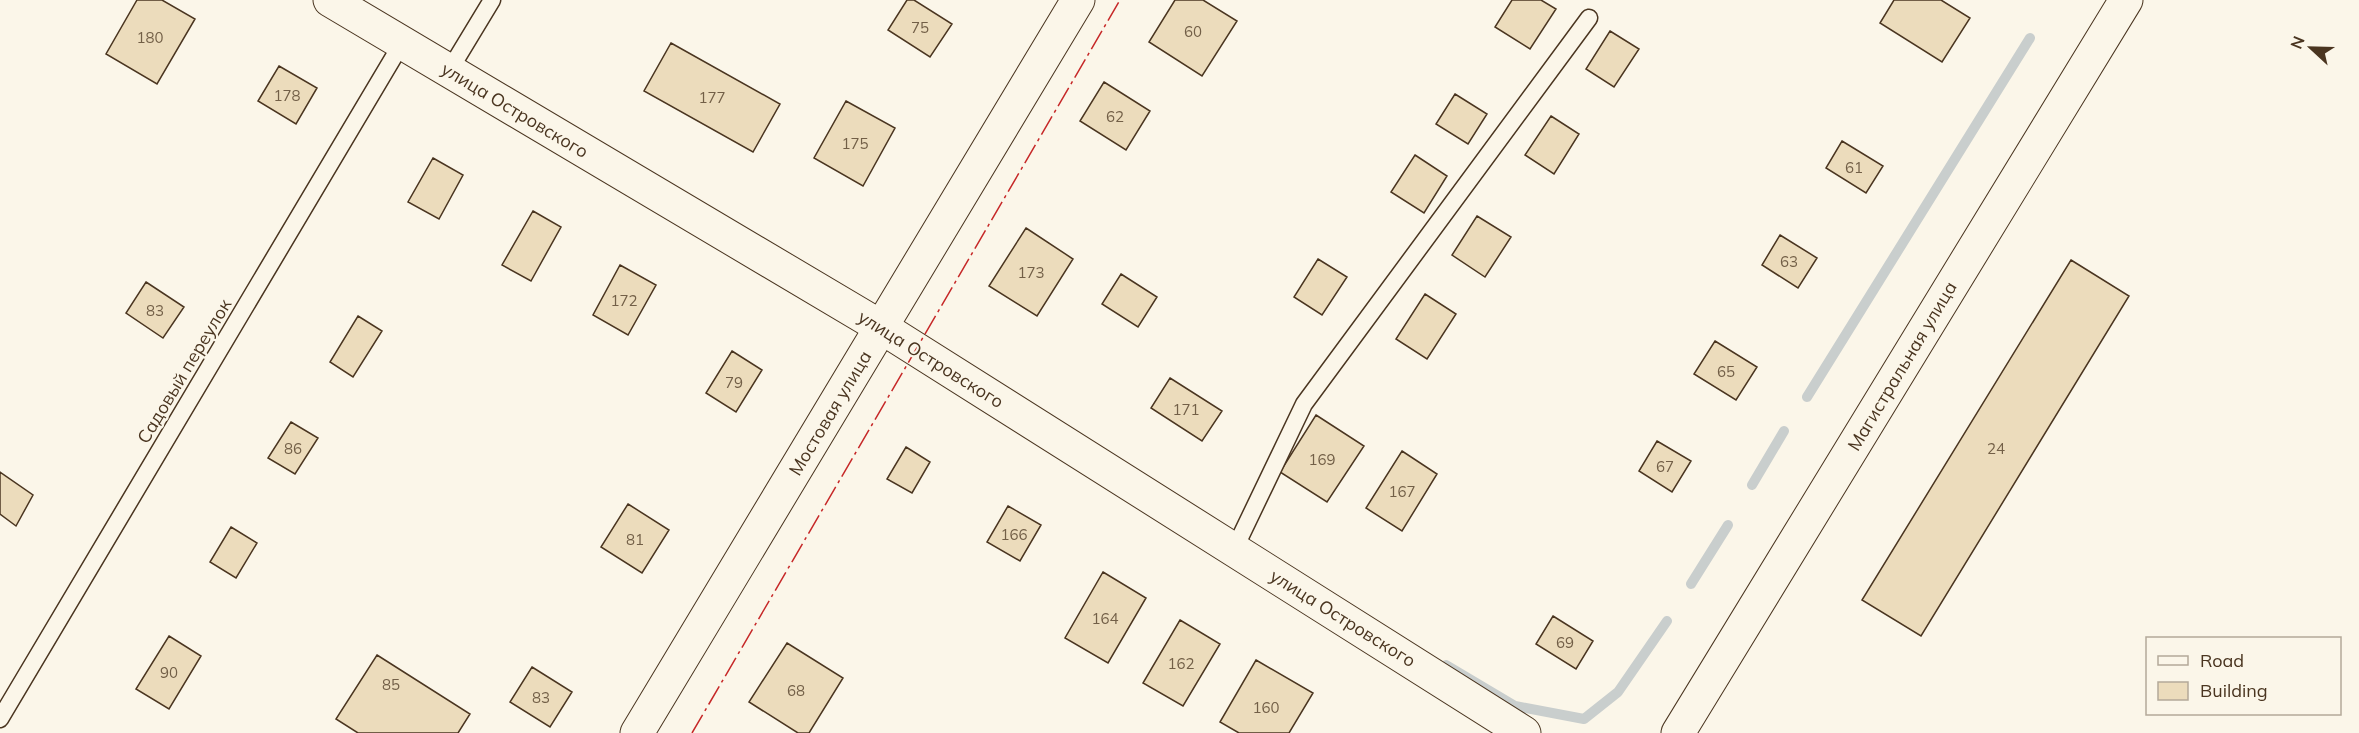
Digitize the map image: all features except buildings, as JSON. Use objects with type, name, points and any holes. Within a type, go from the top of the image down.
[{"type":"street","name":"улица Островского","points":[[330,0],[881,327],[1524,733]]},
{"type":"street","name":"Мостовая улица","points":[[637,733],[1078,0]]},
{"type":"street","name":"Магистральная улица","points":[[1678,733],[2126,0]]},
{"type":"lane","points":[[449,71],[492,0]]},
{"type":"lane","points":[[1234,550],[1304,404],[1589,18]]},
{"type":"lane","name":"Садовый переулок","points":[[0,719],[402,43]]},
{"type":"waterway","points":[[1807,397],[2030,38]]},
{"type":"waterway","points":[[1752,485],[1784,431]]},
{"type":"waterway","points":[[1691,584],[1728,525]]},
{"type":"waterway","points":[[1446,665],[1515,706],[1584,719],[1618,692],[1667,621]]},
{"type":"power","points":[[692,733],[1120,0]]}]
